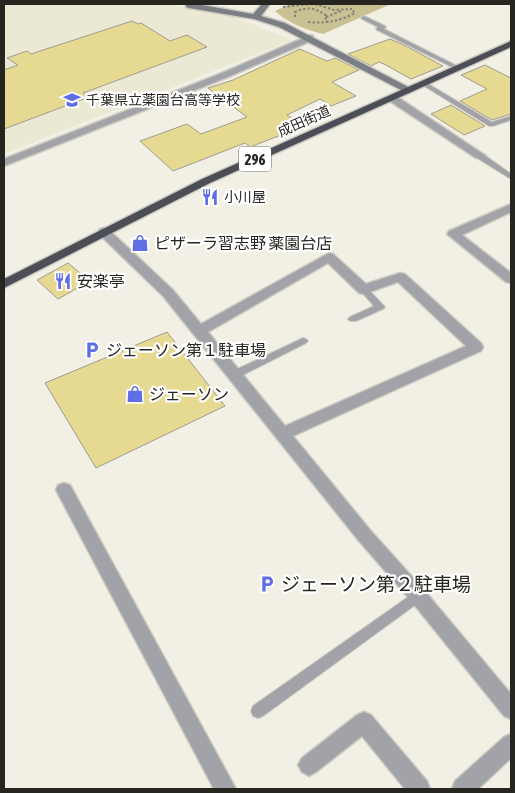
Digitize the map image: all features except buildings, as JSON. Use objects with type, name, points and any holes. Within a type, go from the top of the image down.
[{"type":"highway","name":"成田街道","points":[[5,281],[206,181],[511,44]]},
{"type":"street","points":[[186,4],[255,17],[282,26],[310,38],[409,90]]},
{"type":"street","points":[[255,17],[266,4]]},
{"type":"street","points":[[4,163],[225,75],[310,38]]},
{"type":"street","points":[[392,98],[480,156]]},
{"type":"street","points":[[511,208],[453,234],[511,279]]},
{"type":"street","points":[[104,232],[168,293],[365,536],[418,596],[511,709]]},
{"type":"street","points":[[199,331],[329,257],[364,290],[400,277],[476,347],[282,434]]},
{"type":"street","points":[[64,490],[225,789]]},
{"type":"street","points":[[308,765],[364,722],[419,789]]},
{"type":"street","points":[[463,789],[511,744]]},
{"type":"lane","points":[[364,18],[383,27],[379,29],[458,68]]},
{"type":"lane","points":[[423,83],[491,125],[511,118]]},
{"type":"lane","points":[[480,156],[511,177]]},
{"type":"lane","points":[[353,319],[380,307],[364,290]]},
{"type":"lane","points":[[234,375],[303,341]]},
{"type":"lane","points":[[258,711],[418,596]]},
{"type":"path","points":[[283,7],[310,4]]},
{"type":"path","points":[[315,4],[341,10],[357,8]]},
{"type":"path","points":[[288,6],[298,10],[312,7],[323,13],[326,17],[325,20],[329,23]]},
{"type":"path","points":[[323,13],[327,8]]},
{"type":"path","points":[[306,22],[329,23],[354,13],[351,9]]},
{"type":"path","points":[[298,10],[295,16],[298,20]]},
{"type":"path","points":[[326,17],[341,10]]},
{"type":"shaded area","name":"千葉県立薬園台高等学校","points":[[4,4],[169,4],[234,17],[292,40],[4,154]]},
{"type":"shaded area","points":[[290,4],[391,4],[323,34],[298,26],[275,11]]},
{"type":"place","name":"千葉県立薬園台高等学校","points":[[72,100]]},
{"type":"place","name":"小川屋","points":[[210,197]]},
{"type":"place","name":"ピザーラ習志野 薬園台店","points":[[140,243]]},
{"type":"place","name":"安楽亭","points":[[63,281]]},
{"type":"place","name":"ジェーソン第１駐車場","points":[[92,350]]},
{"type":"place","name":"ジェーソン","points":[[135,394]]},
{"type":"place","name":"ジェーソン第２駐車場","points":[[267,584]]}]
